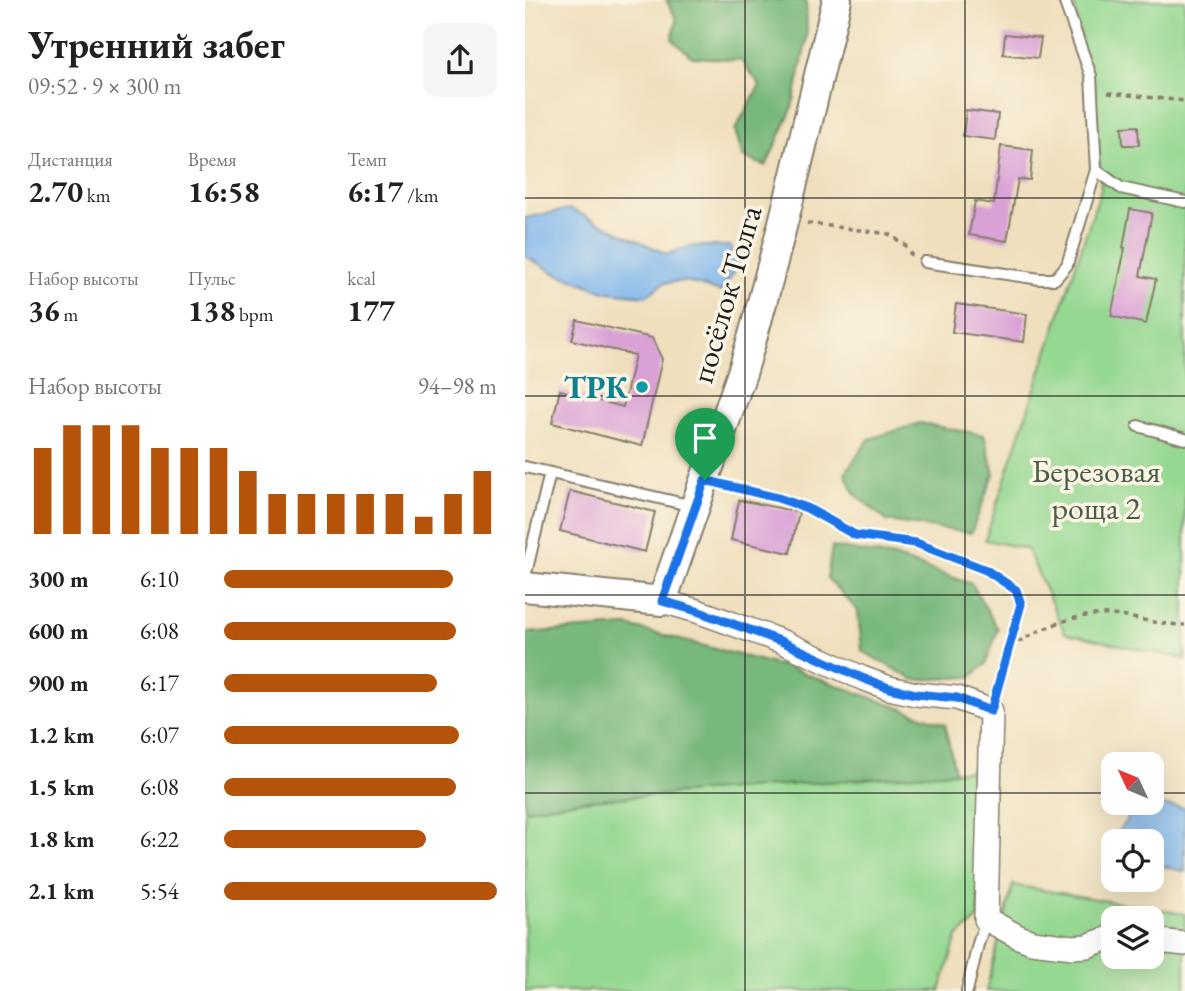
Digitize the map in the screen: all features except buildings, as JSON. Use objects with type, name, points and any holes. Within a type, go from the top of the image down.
[{"type":"street","name":"посёлок Толга","points":[[662,601],[743,370],[784,219],[837,0]]},
{"type":"street","points":[[525,587],[662,601],[783,642],[889,688],[957,698],[991,711],[986,919],[1032,942],[1073,947],[1101,941]]},
{"type":"street","points":[[1164,942],[1185,944]]},
{"type":"lane","points":[[925,262],[1041,279],[1055,279],[1067,265],[1096,170],[1091,76],[1064,0]]},
{"type":"lane","points":[[1096,170],[1121,188],[1185,202]]},
{"type":"lane","points":[[1138,426],[1185,439]]},
{"type":"lane","points":[[525,467],[695,506]]},
{"type":"lane","points":[[525,577],[550,473]]},
{"type":"lane","points":[[967,991],[986,919]]},
{"type":"path","points":[[1092,90],[1185,101]]},
{"type":"path","points":[[784,219],[889,234],[913,256],[925,262]]},
{"type":"path","points":[[705,480],[807,508],[855,535],[916,543],[986,570],[1016,590],[1021,604],[991,711]]},
{"type":"path","points":[[1009,646],[1044,627],[1078,617],[1111,615],[1185,625]]},
{"type":"green space","points":[[666,0],[806,0],[807,38],[792,109],[766,166],[743,157],[735,130],[760,85],[741,60],[692,57],[672,39],[677,20]]},
{"type":"green space","name":"Березовая роща 2","points":[[1073,0],[1185,0],[1185,659],[1065,633],[1027,549],[985,540],[1101,189],[1095,112]]},
{"type":"green space","points":[[920,423],[984,435],[994,474],[971,533],[887,521],[855,494],[845,473],[869,439]]},
{"type":"green space","points":[[832,547],[894,557],[972,584],[998,629],[986,664],[971,677],[914,680],[862,651],[858,611],[827,578]]},
{"type":"green space","points":[[628,626],[789,668],[945,724],[955,772],[577,801],[525,810],[525,633]]},
{"type":"green space","points":[[977,770],[979,918],[957,937],[940,991],[525,991],[525,810],[577,801]]},
{"type":"green space","points":[[1013,885],[1138,906],[1101,906],[1101,969],[1164,969],[1164,910],[1185,914],[1185,991],[986,991]]},
{"type":"water","points":[[570,209],[667,254],[692,246],[729,246],[741,262],[721,292],[686,281],[664,283],[646,296],[607,292],[555,273],[525,256],[525,218]]},
{"type":"water","points":[[1164,806],[1185,808],[1185,872],[1164,866],[1164,829],[1120,829],[1130,816],[1164,816]]},
{"type":"place","name":"ТРК","points":[[642,387]]},
{"type":"route","points":[[705,480],[807,508],[855,535],[916,543],[986,570],[1016,590],[1021,604],[991,711],[957,698],[889,688],[783,642],[662,601],[705,480]]}]
